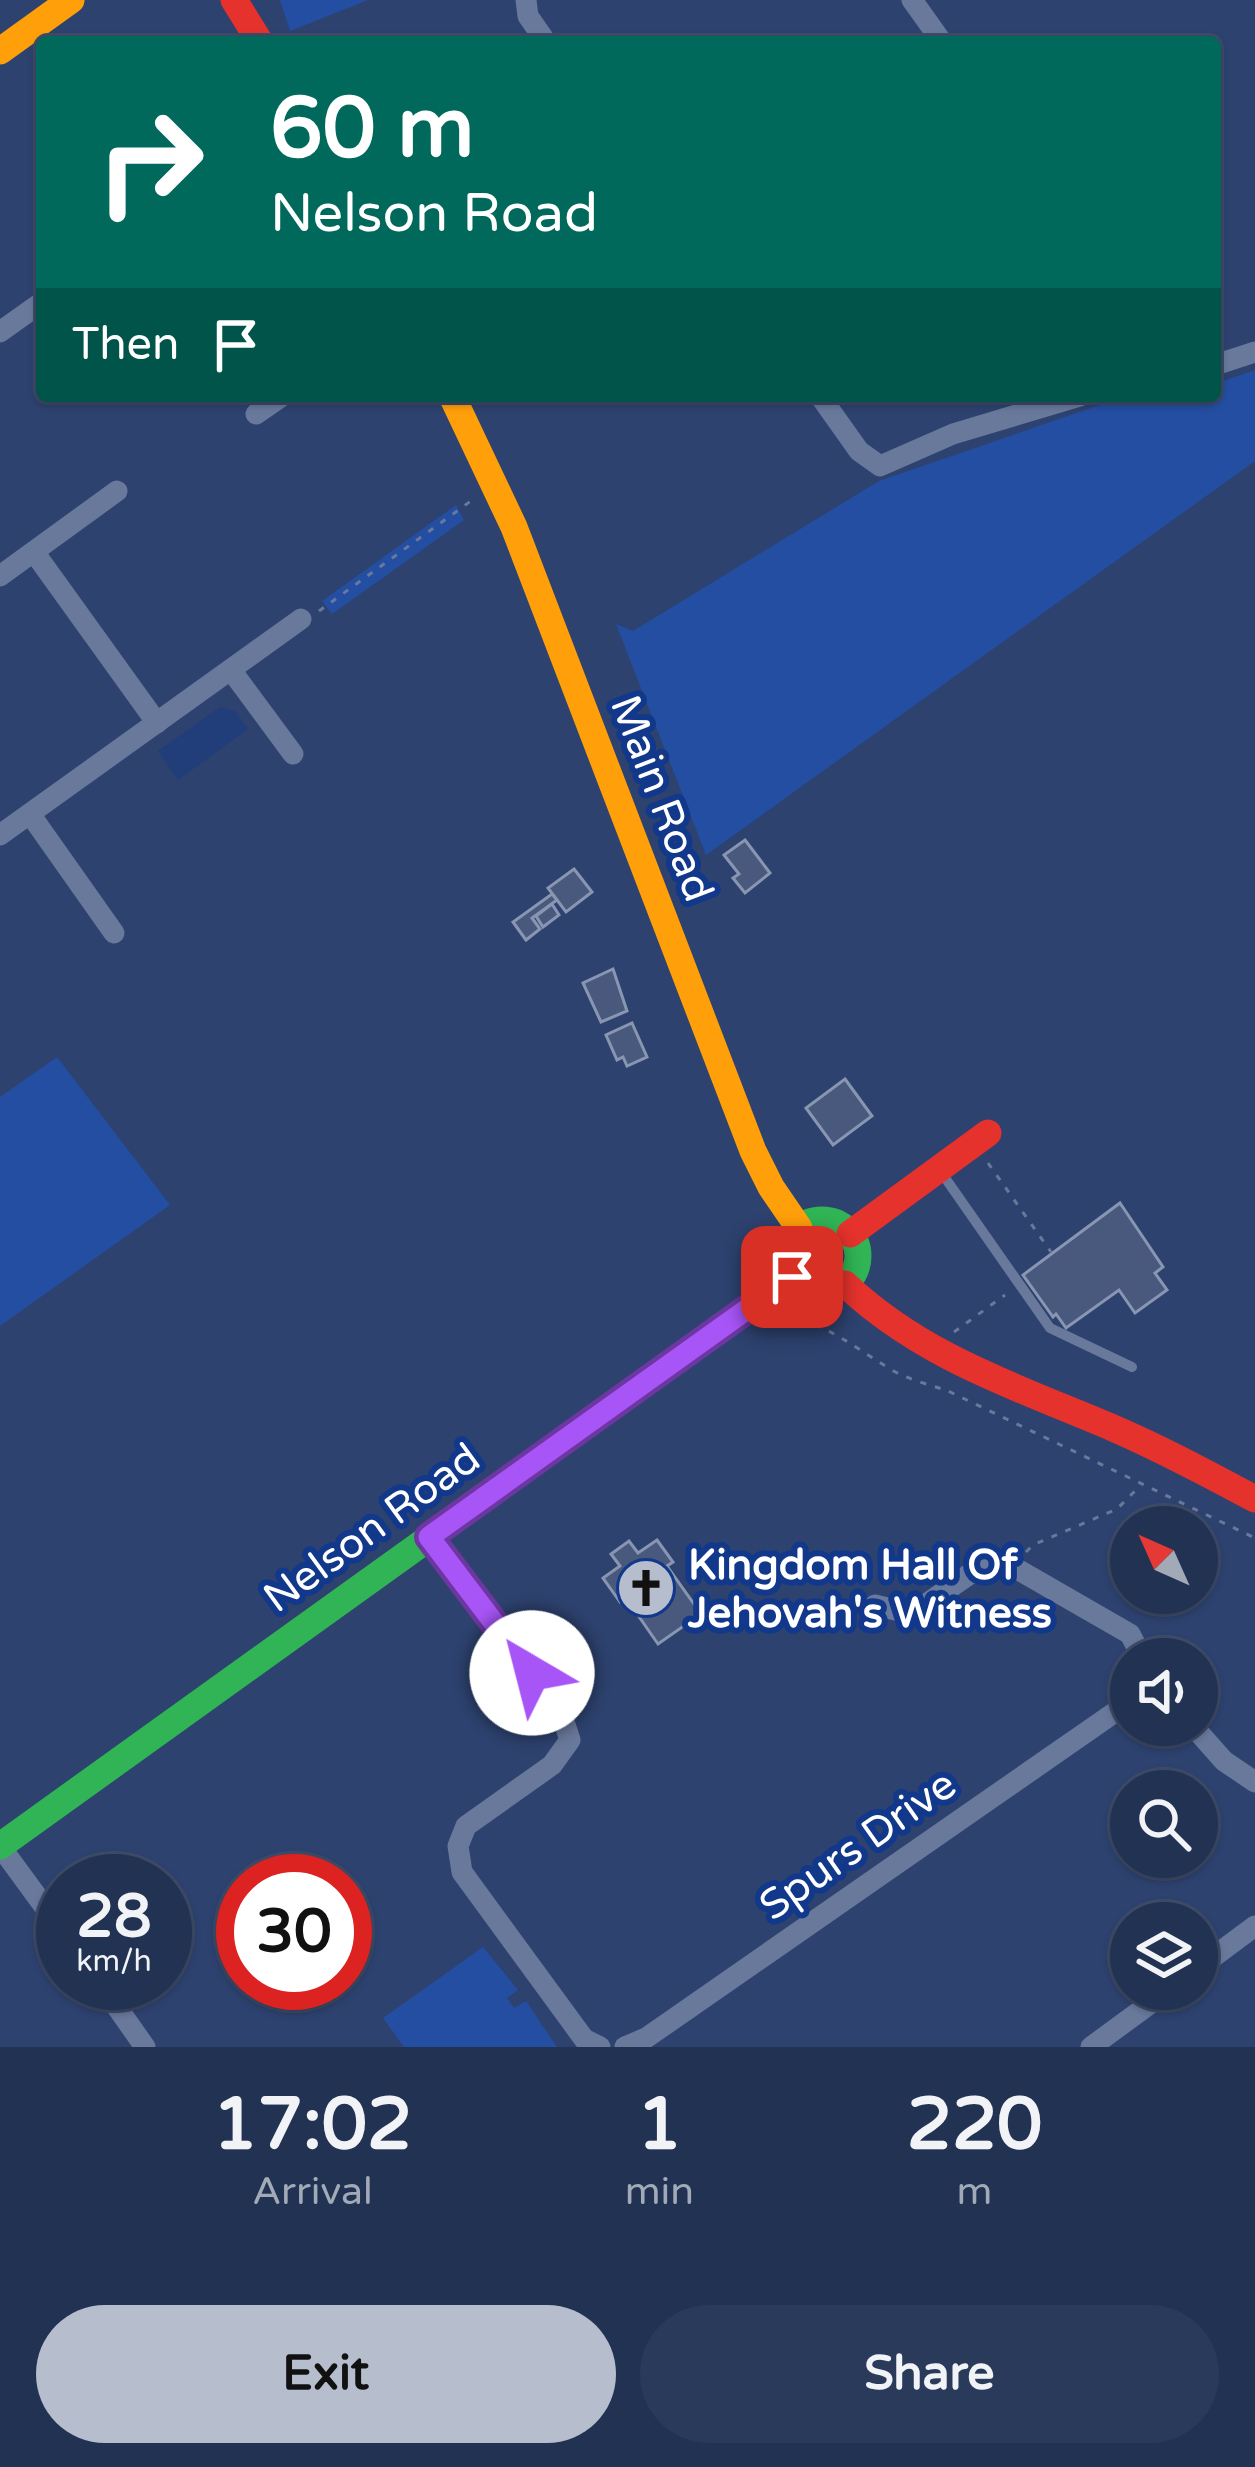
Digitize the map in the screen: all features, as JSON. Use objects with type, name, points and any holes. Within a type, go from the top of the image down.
[{"type":"main road","points":[[0,52],[71,0]]},
{"type":"main road","points":[[234,0],[256,36]]},
{"type":"main road","points":[[259,0],[272,36]]},
{"type":"main road","name":"Main Road","points":[[455,402],[514,527],[753,1151],[800,1228]]},
{"type":"main road","points":[[850,1234],[988,1133]]},
{"type":"main road","points":[[820,1220],[850,1234],[858,1254],[845,1284],[823,1293],[800,1286],[792,1277],[787,1246],[800,1228],[820,1220]]},
{"type":"main road","name":"Nelson Road","points":[[0,1846],[792,1277]]},
{"type":"main road","points":[[845,1284],[892,1327],[940,1354],[1149,1443],[1255,1498]]},
{"type":"street","points":[[526,0],[528,16],[542,36]]},
{"type":"street","points":[[912,0],[938,36]]},
{"type":"street","points":[[0,332],[36,306]]},
{"type":"street","points":[[1221,363],[1255,352]]},
{"type":"street","points":[[256,414],[273,402]]},
{"type":"street","points":[[824,402],[859,452],[880,466],[953,434],[1060,402]]},
{"type":"street","points":[[0,576],[117,491]]},
{"type":"street","points":[[34,552],[157,723]]},
{"type":"street","points":[[0,836],[301,620]]},
{"type":"street","points":[[231,670],[293,754]]},
{"type":"street","points":[[30,814],[114,933]]},
{"type":"street","points":[[429,1537],[560,1709],[570,1740],[551,1765],[466,1826],[458,1846],[462,1872],[584,2039],[600,2047]]},
{"type":"street","points":[[875,1605],[912,1614],[987,1562],[1012,1566],[1132,1638]]},
{"type":"street","name":"Spurs Drive","points":[[626,2047],[646,2038],[1110,1716]]},
{"type":"street","points":[[1211,1746],[1255,1782]]},
{"type":"street","points":[[0,1846],[36,1895]]},
{"type":"street","points":[[1218,1953],[1255,1926]]},
{"type":"street","points":[[119,2010],[146,2047]]},
{"type":"street","points":[[1091,2047],[1141,2010]]},
{"type":"lane","points":[[939,1169],[1049,1328],[1132,1367]]},
{"type":"path","points":[[301,620],[475,498]]},
{"type":"path","points":[[987,1162],[1052,1252]]},
{"type":"path","points":[[954,1332],[1018,1285]]},
{"type":"path","points":[[779,1312],[812,1321],[854,1342],[900,1374],[949,1391],[1255,1538]]},
{"type":"path","points":[[1012,1566],[1033,1545],[1117,1508],[1142,1484]]},
{"type":"shaded area","points":[[280,0],[368,0],[290,31]]},
{"type":"shaded area","points":[[1255,370],[1255,461],[706,855],[616,624],[633,631],[879,481],[1109,402],[1221,402],[1221,382]]},
{"type":"shaded area","points":[[456,505],[464,520],[332,614],[322,601]]},
{"type":"shaded area","points":[[220,707],[235,711],[248,729],[178,780],[158,751]]},
{"type":"shaded area","points":[[57,1057],[170,1205],[0,1326],[0,1097]]},
{"type":"shaded area","points":[[483,1947],[518,1990],[507,1998],[514,2008],[526,2001],[557,2047],[404,2047],[383,2018]]},
{"type":"building","points":[[745,840],[770,873],[745,893],[733,878],[739,874],[724,855]]},
{"type":"building","points":[[574,869],[592,892],[566,912],[548,888]]},
{"type":"building","points":[[552,894],[557,900],[532,918],[540,929],[526,940],[513,922]]},
{"type":"building","points":[[552,904],[559,915],[543,927],[536,916]]},
{"type":"building","points":[[613,969],[627,1011],[601,1022],[583,983]]},
{"type":"building","points":[[632,1023],[647,1057],[627,1066],[623,1057],[617,1060],[606,1035]]},
{"type":"building","points":[[845,1079],[872,1116],[833,1145],[806,1108]]},
{"type":"building","points":[[1120,1203],[1163,1267],[1155,1273],[1167,1290],[1135,1313],[1119,1290],[1066,1328],[1023,1275]]},
{"type":"building","name":"Kingdom Hall Of Jehovah's Witness","points":[[657,1540],[673,1562],[667,1566],[701,1614],[658,1644],[626,1598],[620,1602],[603,1578],[620,1566],[611,1554],[629,1541],[638,1553]]},
{"type":"traffic: fast","points":[[822,1220],[847,1231],[858,1256],[847,1281],[822,1292],[797,1281],[786,1256],[797,1231],[822,1220]]},
{"type":"traffic: fast","points":[[0,1846],[642,1385]]},
{"type":"traffic: slow","points":[[0,51],[71,0]]},
{"type":"traffic: slow","points":[[455,402],[514,527],[753,1151],[799,1228]]},
{"type":"traffic: slow","points":[[642,1385],[792,1277]]},
{"type":"traffic: jam","points":[[234,0],[256,36]]},
{"type":"traffic: jam","points":[[850,1234],[988,1133]]},
{"type":"traffic: jam","points":[[845,1284],[938,1351],[1149,1444],[1255,1499]]},
{"type":"place","name":"Kingdom Hall Of Jehovah's Witness","points":[[646,1588]]},
{"type":"route","points":[[532,1673],[429,1537],[792,1277]]}]
